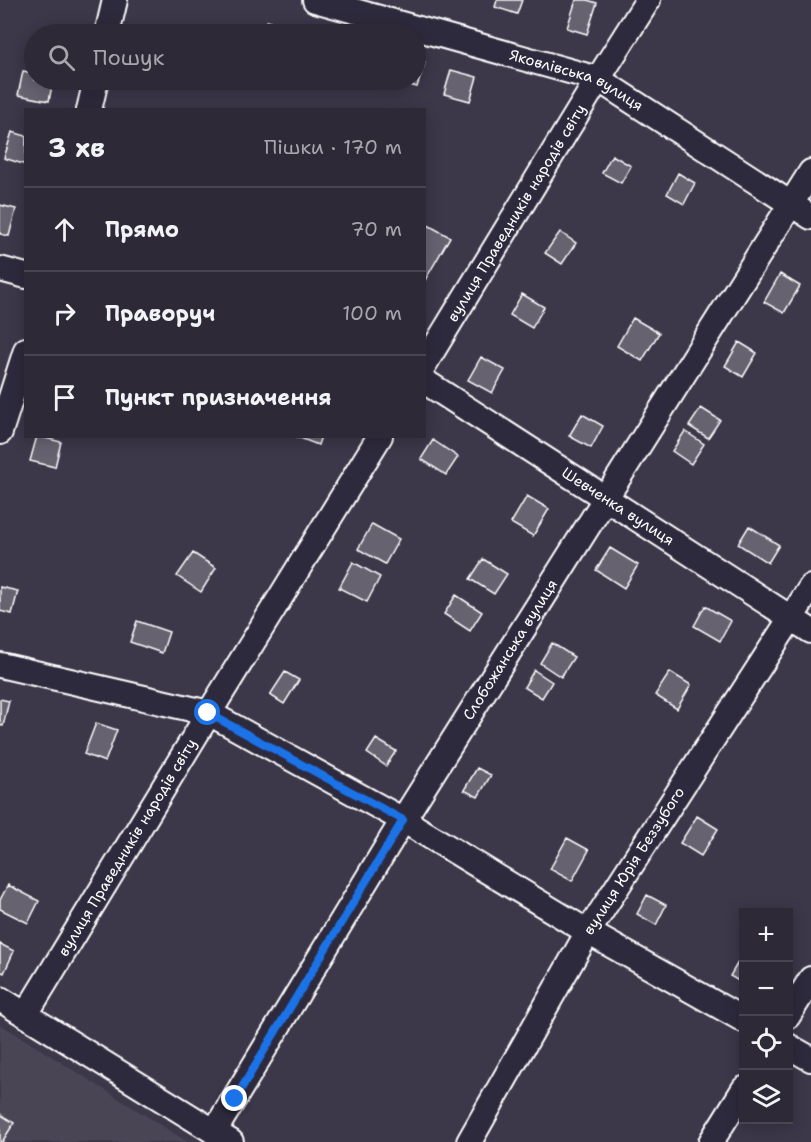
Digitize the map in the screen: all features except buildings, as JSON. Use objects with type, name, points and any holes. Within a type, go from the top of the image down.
[{"type":"street","points":[[109,24],[115,0]]},
{"type":"street","name":"Яковлівська вулиця","points":[[315,0],[401,24]]},
{"type":"street","name":"вулиця Праведників народів світу","points":[[426,362],[648,0]]},
{"type":"street","name":"Яковлівська вулиця","points":[[426,31],[598,79],[811,217]]},
{"type":"street","points":[[89,108],[94,90]]},
{"type":"street","name":"Слобожанська вулиця","points":[[223,1137],[403,820],[811,172]]},
{"type":"street","points":[[0,269],[24,275]]},
{"type":"street","points":[[0,432],[24,356]]},
{"type":"street","name":"Шевченка вулиця","points":[[426,382],[802,624]]},
{"type":"street","name":"вулиця Праведників народів світу","points":[[27,1014],[208,713],[379,438]]},
{"type":"street","name":"вулиця Юрія Беззубого","points":[[469,1142],[588,932],[802,624],[811,587]]},
{"type":"street","points":[[0,665],[208,713],[403,820],[588,932],[739,1017]]},
{"type":"street","points":[[793,1009],[811,979]]},
{"type":"street","points":[[0,999],[223,1137]]},
{"type":"street","points":[[793,1048],[811,1059]]},
{"type":"street","points":[[711,1142],[739,1097]]},
{"type":"shaded area","points":[[0,1024],[188,1142],[0,1142]]},
{"type":"route","points":[[208,713],[403,820],[235,1099]]}]
